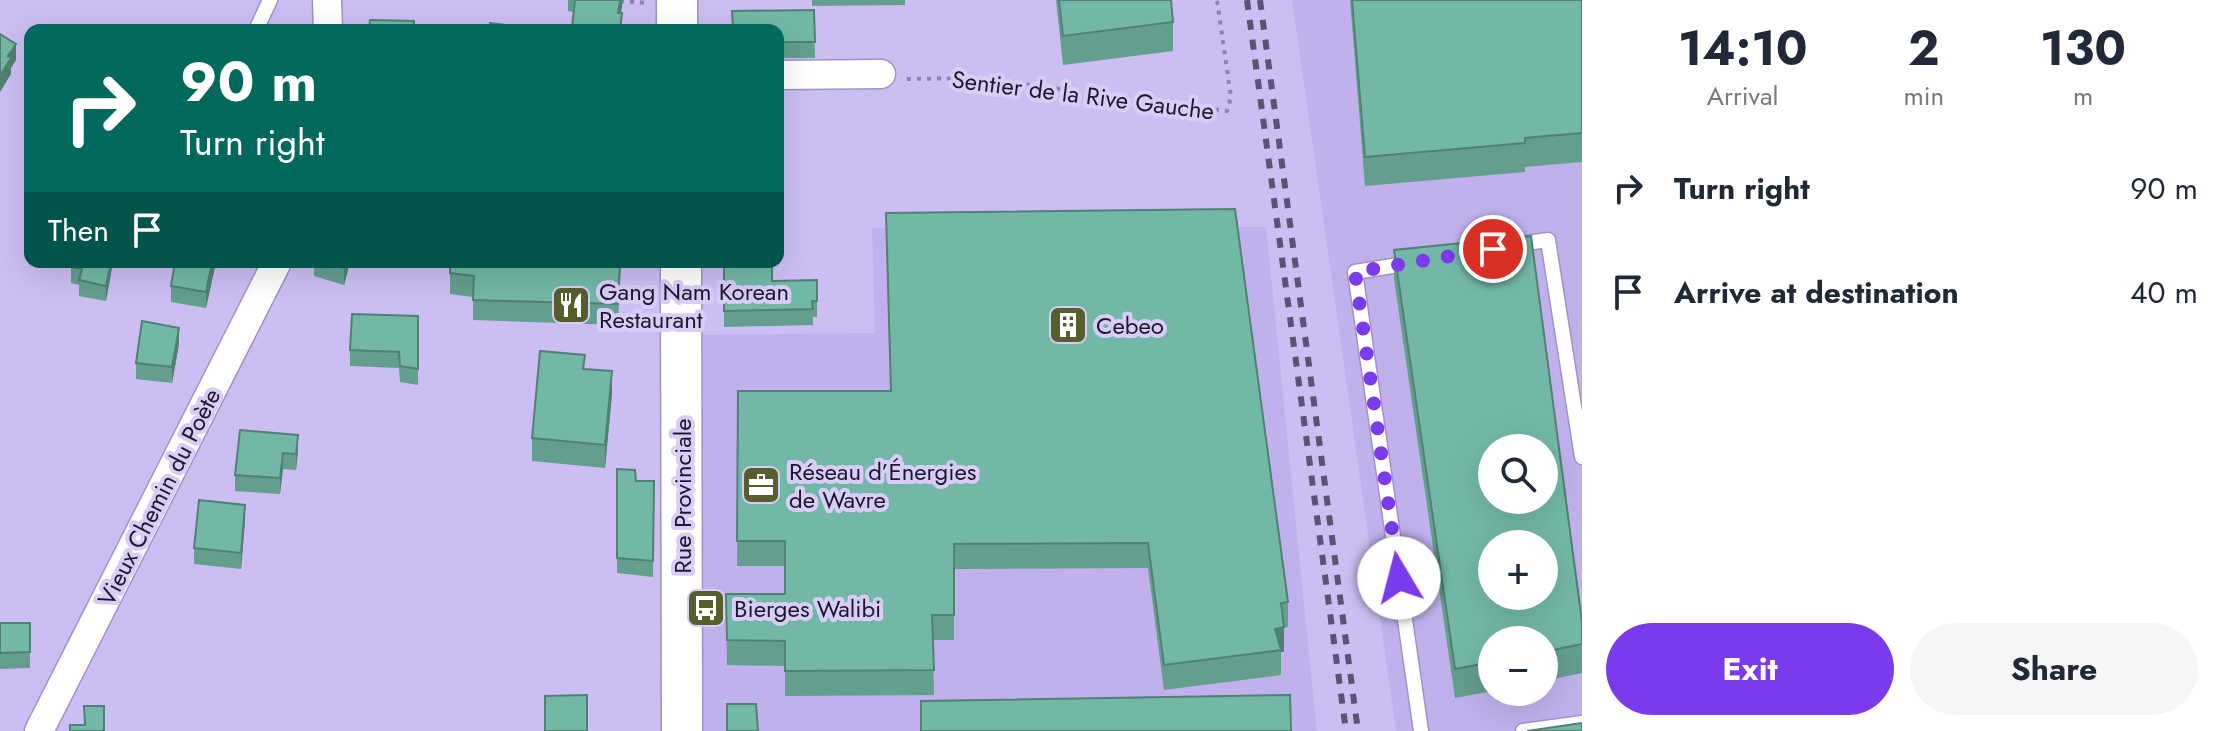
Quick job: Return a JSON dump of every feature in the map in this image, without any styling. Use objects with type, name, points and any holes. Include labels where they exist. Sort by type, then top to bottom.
[{"type":"main road","name":"Rue Provinciale","points":[[681,268],[682,731]]},
{"type":"street","points":[[327,0],[328,24]]},
{"type":"street","points":[[784,75],[881,74]]},
{"type":"street","name":"Vieux Chemin du Poète","points":[[39,731],[274,268]]},
{"type":"lane","points":[[259,24],[270,0]]},
{"type":"lane","points":[[1504,247],[1548,240],[1582,457]]},
{"type":"lane","points":[[1421,731],[1355,272],[1430,259]]},
{"type":"lane","points":[[1523,731],[1582,723]]},
{"type":"path","name":"Sentier de la Rive Gauche","points":[[881,74],[897,79],[978,78],[1227,111],[1231,97],[1217,0]]},
{"type":"path","points":[[616,1],[677,12]]},
{"type":"shaded area","points":[[1292,0],[1582,0],[1582,731],[1396,731]]},
{"type":"shaded area","points":[[1266,227],[1317,731],[702,731],[698,335],[875,333],[872,228]]},
{"type":"building","points":[[575,0],[620,0],[621,24],[572,24]]},
{"type":"building","points":[[1059,0],[1171,0],[1173,22],[1063,36]]},
{"type":"building","points":[[1352,0],[1582,0],[1582,133],[1525,138],[1525,143],[1365,157]]},
{"type":"building","points":[[814,10],[815,42],[784,42],[784,24],[733,24],[732,11]]},
{"type":"building","points":[[370,20],[414,21],[414,24],[370,24]]},
{"type":"building","points":[[0,34],[16,44],[0,76]]},
{"type":"building","points":[[1235,209],[1288,602],[1281,603],[1284,627],[1275,629],[1281,650],[1164,665],[1148,543],[954,544],[954,615],[932,615],[934,670],[785,671],[785,641],[727,640],[726,594],[785,594],[785,541],[737,541],[738,391],[891,391],[886,213]]},
{"type":"building","points":[[1531,236],[1557,434],[1478,434],[1478,514],[1558,514],[1558,440],[1582,622],[1582,644],[1558,649],[1558,626],[1478,626],[1478,665],[1455,669],[1394,250]]},
{"type":"building","points":[[76,268],[110,268],[106,286],[79,280],[82,269]]},
{"type":"building","points":[[174,268],[211,268],[206,292],[171,286]]},
{"type":"building","points":[[450,268],[620,268],[618,304],[473,300],[474,276],[450,273]]},
{"type":"building","points":[[724,268],[772,268],[772,281],[817,280],[817,301],[812,301],[813,309],[724,311]]},
{"type":"building","points":[[352,314],[418,316],[418,369],[400,366],[399,352],[350,350]]},
{"type":"building","points":[[142,321],[179,328],[172,367],[136,363]]},
{"type":"building","points":[[540,351],[585,355],[583,369],[612,371],[605,445],[532,438]]},
{"type":"building","points":[[240,430],[298,435],[296,454],[283,453],[280,478],[235,475]]},
{"type":"building","points":[[617,469],[635,470],[636,481],[654,481],[653,561],[617,558]]},
{"type":"building","points":[[199,500],[245,505],[241,553],[194,548]]},
{"type":"building","points":[[0,623],[30,623],[30,652],[0,653]]},
{"type":"building","points":[[587,695],[587,731],[545,731],[545,696]]},
{"type":"building","points":[[1290,695],[1291,731],[921,731],[921,701]]},
{"type":"building","points":[[727,704],[756,704],[758,731],[727,731]]},
{"type":"building","points":[[84,706],[104,706],[104,731],[70,731],[70,725],[85,725]]},
{"type":"building","points":[[1582,723],[1582,731],[1527,731]]},
{"type":"railway","points":[[1247,0],[1346,731]]},
{"type":"railway","points":[[1260,0],[1358,731]]},
{"type":"place","name":"Gang Nam Korean Restaurant","points":[[571,305]]},
{"type":"place","name":"Cebeo","points":[[1068,325]]},
{"type":"place","name":"Réseau d’Énergies de Wavre","points":[[761,485]]},
{"type":"place","name":"Bierges Walibi","points":[[706,608]]},
{"type":"route","points":[[1399,578],[1355,272],[1493,249]]}]
